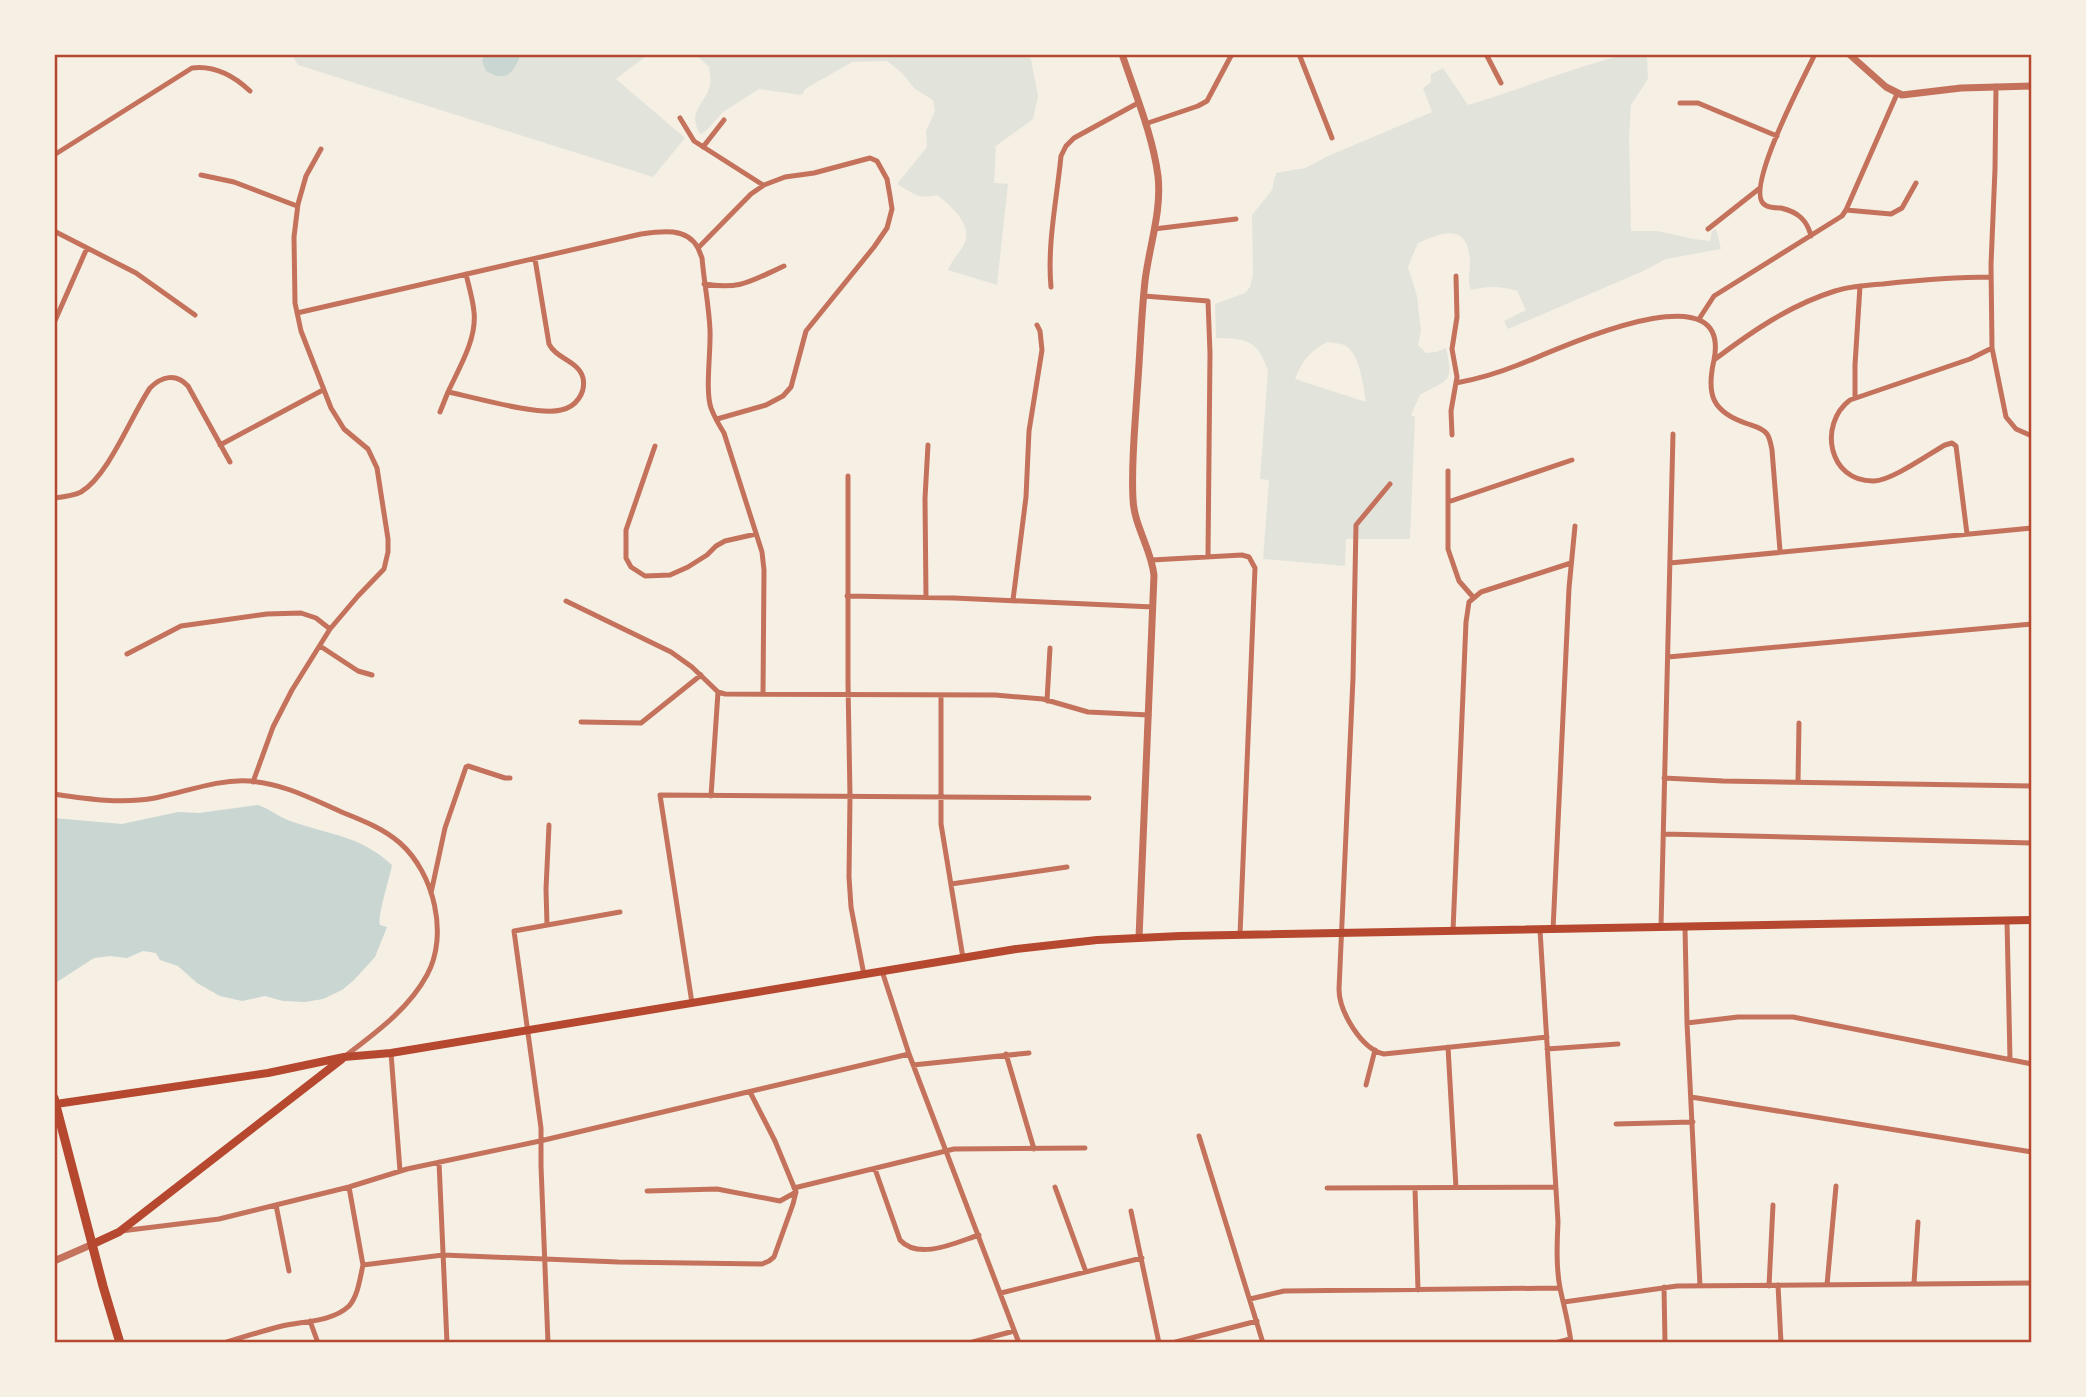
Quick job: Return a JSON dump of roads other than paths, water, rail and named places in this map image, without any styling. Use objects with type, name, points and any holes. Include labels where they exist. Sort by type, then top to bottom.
[{"type":"main road","points":[[120,1343],[58,1131],[55,1101],[268,1073],[344,1057],[391,1053],[1057,944],[1240,935],[2032,920]]},
{"type":"main road","points":[[93,1244],[119,1232],[344,1057]]},
{"type":"street","points":[[1122,54],[1158,174],[1157,207],[1144,296],[1133,463],[1136,519],[1152,561],[1154,575],[1139,938]]},
{"type":"street","points":[[1145,124],[1207,101],[1232,54]]},
{"type":"street","points":[[1299,54],[1332,138]]},
{"type":"street","points":[[1486,54],[1501,83]]},
{"type":"street","points":[[1811,236],[1809,226],[1799,215],[1766,206],[1762,202],[1760,188],[1768,154],[1815,54]]},
{"type":"street","points":[[1849,54],[1876,79],[1902,95],[1996,86],[2032,86]]},
{"type":"street","points":[[54,155],[191,68],[206,68],[226,73],[250,91]]},
{"type":"street","points":[[1996,86],[1992,348],[2006,417],[2016,429],[2032,436]]},
{"type":"street","points":[[1699,319],[1714,296],[1837,220],[1846,210],[1897,94]]},
{"type":"street","points":[[1051,287],[1052,245],[1061,156],[1074,138],[1138,103]]},
{"type":"street","points":[[1680,103],[1698,103],[1777,136]]},
{"type":"street","points":[[680,118],[694,141],[763,186]]},
{"type":"street","points":[[703,147],[724,120]]},
{"type":"street","points":[[253,782],[285,702],[330,629],[384,569],[387,561],[388,539],[377,468],[368,449],[337,420],[303,338],[297,313],[294,263],[297,206],[306,176],[321,149]]},
{"type":"street","points":[[698,248],[763,186],[785,177],[814,173],[870,158],[877,160],[887,179],[892,209],[887,228],[806,331],[794,380],[788,392],[766,405],[716,419]]},
{"type":"street","points":[[201,175],[234,182],[297,206]]},
{"type":"street","points":[[1846,210],[1891,214],[1898,212],[1916,183]]},
{"type":"street","points":[[1707,229],[1760,188]]},
{"type":"street","points":[[1154,229],[1236,219]]},
{"type":"street","points":[[54,231],[146,279],[195,315]]},
{"type":"street","points":[[297,313],[630,236],[663,231],[689,237],[702,258],[711,349],[709,400],[724,433],[762,552],[763,694]]},
{"type":"street","points":[[54,323],[87,248]]},
{"type":"street","points":[[448,392],[539,410],[563,410],[572,406],[582,392],[583,377],[577,368],[557,355],[549,344],[535,259]]},
{"type":"street","points":[[704,284],[729,288],[741,286],[783,266]]},
{"type":"street","points":[[440,412],[468,346],[474,324],[466,274]]},
{"type":"street","points":[[1452,435],[1451,411],[1457,383],[1452,349],[1457,317],[1456,276]]},
{"type":"street","points":[[1714,360],[1742,339],[1797,306],[1839,290],[1941,277],[1991,277]]},
{"type":"street","points":[[1855,398],[1860,286]]},
{"type":"street","points":[[1144,296],[1208,301],[1208,556]]},
{"type":"street","points":[[1457,383],[1501,372],[1620,326],[1677,317],[1705,322],[1716,346],[1709,385],[1717,405],[1727,416],[1760,428],[1769,436],[1780,551]]},
{"type":"street","points":[[1013,600],[1026,497],[1029,431],[1042,350],[1037,325]]},
{"type":"street","points":[[1967,534],[1956,446],[1952,443],[1945,444],[1892,476],[1880,480],[1865,480],[1842,470],[1833,456],[1834,420],[1841,408],[1855,398],[1970,359],[1992,348]]},
{"type":"street","points":[[54,498],[76,494],[92,482],[108,461],[150,388],[166,378],[174,377],[188,386],[230,462]]},
{"type":"street","points":[[220,444],[323,390]]},
{"type":"street","points":[[1661,927],[1673,434]]},
{"type":"street","points":[[926,597],[925,498],[928,445]]},
{"type":"street","points":[[655,446],[626,530],[625,558],[631,567],[645,576],[670,575],[707,555],[716,545],[756,534]]},
{"type":"street","points":[[1448,502],[1572,460]]},
{"type":"street","points":[[1448,471],[1448,549],[1460,581],[1473,597]]},
{"type":"street","points":[[848,476],[850,897],[864,975]]},
{"type":"street","points":[[1390,484],[1356,525],[1353,678],[1339,999],[1342,1010],[1355,1030],[1375,1050],[1384,1054],[1547,1037]]},
{"type":"street","points":[[1553,930],[1575,526]]},
{"type":"street","points":[[1670,563],[2032,528]]},
{"type":"street","points":[[1152,561],[1242,555],[1249,557],[1255,568],[1240,935]]},
{"type":"street","points":[[1453,931],[1469,602],[1483,591],[1572,564]]},
{"type":"street","points":[[847,596],[1153,607]]},
{"type":"street","points":[[566,601],[671,652],[718,692],[725,694],[995,695],[1047,701],[1088,712],[1149,715]]},
{"type":"street","points":[[127,654],[181,626],[267,614],[301,614],[316,618],[330,629]]},
{"type":"street","points":[[1668,657],[2032,624]]},
{"type":"street","points":[[320,646],[358,671],[372,675]]},
{"type":"street","points":[[1047,701],[1051,648]]},
{"type":"street","points":[[581,722],[641,723],[701,675]]},
{"type":"street","points":[[711,796],[718,692]]},
{"type":"street","points":[[941,695],[940,796],[944,848],[963,958]]},
{"type":"street","points":[[1798,782],[1799,723]]},
{"type":"street","points":[[431,893],[445,828],[466,767],[510,778]]},
{"type":"street","points":[[1664,778],[2032,786]]},
{"type":"street","points":[[54,794],[127,801],[215,784],[253,782],[302,794],[384,832],[400,843],[422,870],[431,893],[437,927],[433,961],[415,994],[399,1013],[344,1057]]},
{"type":"street","points":[[692,1003],[660,795],[1089,798]]},
{"type":"street","points":[[547,925],[549,825]]},
{"type":"street","points":[[1664,834],[2032,843]]},
{"type":"street","points":[[951,884],[1067,867]]},
{"type":"street","points":[[548,1343],[541,1128],[514,932],[620,912]]},
{"type":"street","points":[[2007,920],[2010,1059]]},
{"type":"street","points":[[1685,927],[1700,1286]]},
{"type":"street","points":[[1540,930],[1560,1288],[1570,1341],[1555,1343]]},
{"type":"street","points":[[883,971],[913,1065],[1019,1343]]},
{"type":"street","points":[[1687,1023],[1738,1017],[1793,1017],[2032,1064]]},
{"type":"street","points":[[1548,1049],[1618,1044]]},
{"type":"street","points":[[1448,1047],[1456,1188]]},
{"type":"street","points":[[1366,1085],[1375,1050]]},
{"type":"street","points":[[913,1065],[1029,1052]]},
{"type":"street","points":[[391,1053],[400,1171]]},
{"type":"street","points":[[119,1232],[219,1219],[349,1187],[400,1171],[540,1142],[909,1054]]},
{"type":"street","points":[[1006,1054],[1034,1149]]},
{"type":"street","points":[[363,1265],[443,1255],[762,1264],[771,1259],[778,1248],[795,1190],[775,1141],[750,1092]]},
{"type":"street","points":[[1691,1097],[2032,1152]]},
{"type":"street","points":[[1616,1124],[1693,1122]]},
{"type":"street","points":[[1199,1136],[1264,1343]]},
{"type":"street","points":[[647,1191],[717,1189],[780,1200],[795,1190],[954,1149],[1085,1148]]},
{"type":"street","points":[[439,1162],[447,1343]]},
{"type":"street","points":[[875,1169],[905,1245],[915,1249],[942,1247],[979,1235]]},
{"type":"street","points":[[1826,1285],[1836,1185]]},
{"type":"street","points":[[224,1343],[281,1326],[331,1316],[347,1307],[357,1290],[363,1265],[349,1187]]},
{"type":"street","points":[[1055,1187],[1086,1272]]},
{"type":"street","points":[[1327,1188],[1556,1187]]},
{"type":"street","points":[[1415,1188],[1418,1290]]},
{"type":"street","points":[[276,1205],[289,1271]]},
{"type":"street","points":[[1769,1286],[1773,1205]]},
{"type":"street","points":[[1131,1211],[1159,1343]]},
{"type":"street","points":[[1914,1283],[1918,1222]]},
{"type":"street","points":[[54,1261],[93,1244]]},
{"type":"street","points":[[1001,1293],[1142,1258]]},
{"type":"street","points":[[1564,1302],[1664,1287],[2032,1283]]},
{"type":"street","points":[[1779,1285],[1780,1343]]},
{"type":"street","points":[[1664,1287],[1665,1343]]},
{"type":"street","points":[[1250,1299],[1284,1291],[1560,1288]]},
{"type":"street","points":[[310,1321],[318,1343]]},
{"type":"street","points":[[1172,1343],[1257,1321]]},
{"type":"street","points":[[969,1343],[1014,1331]]}]
